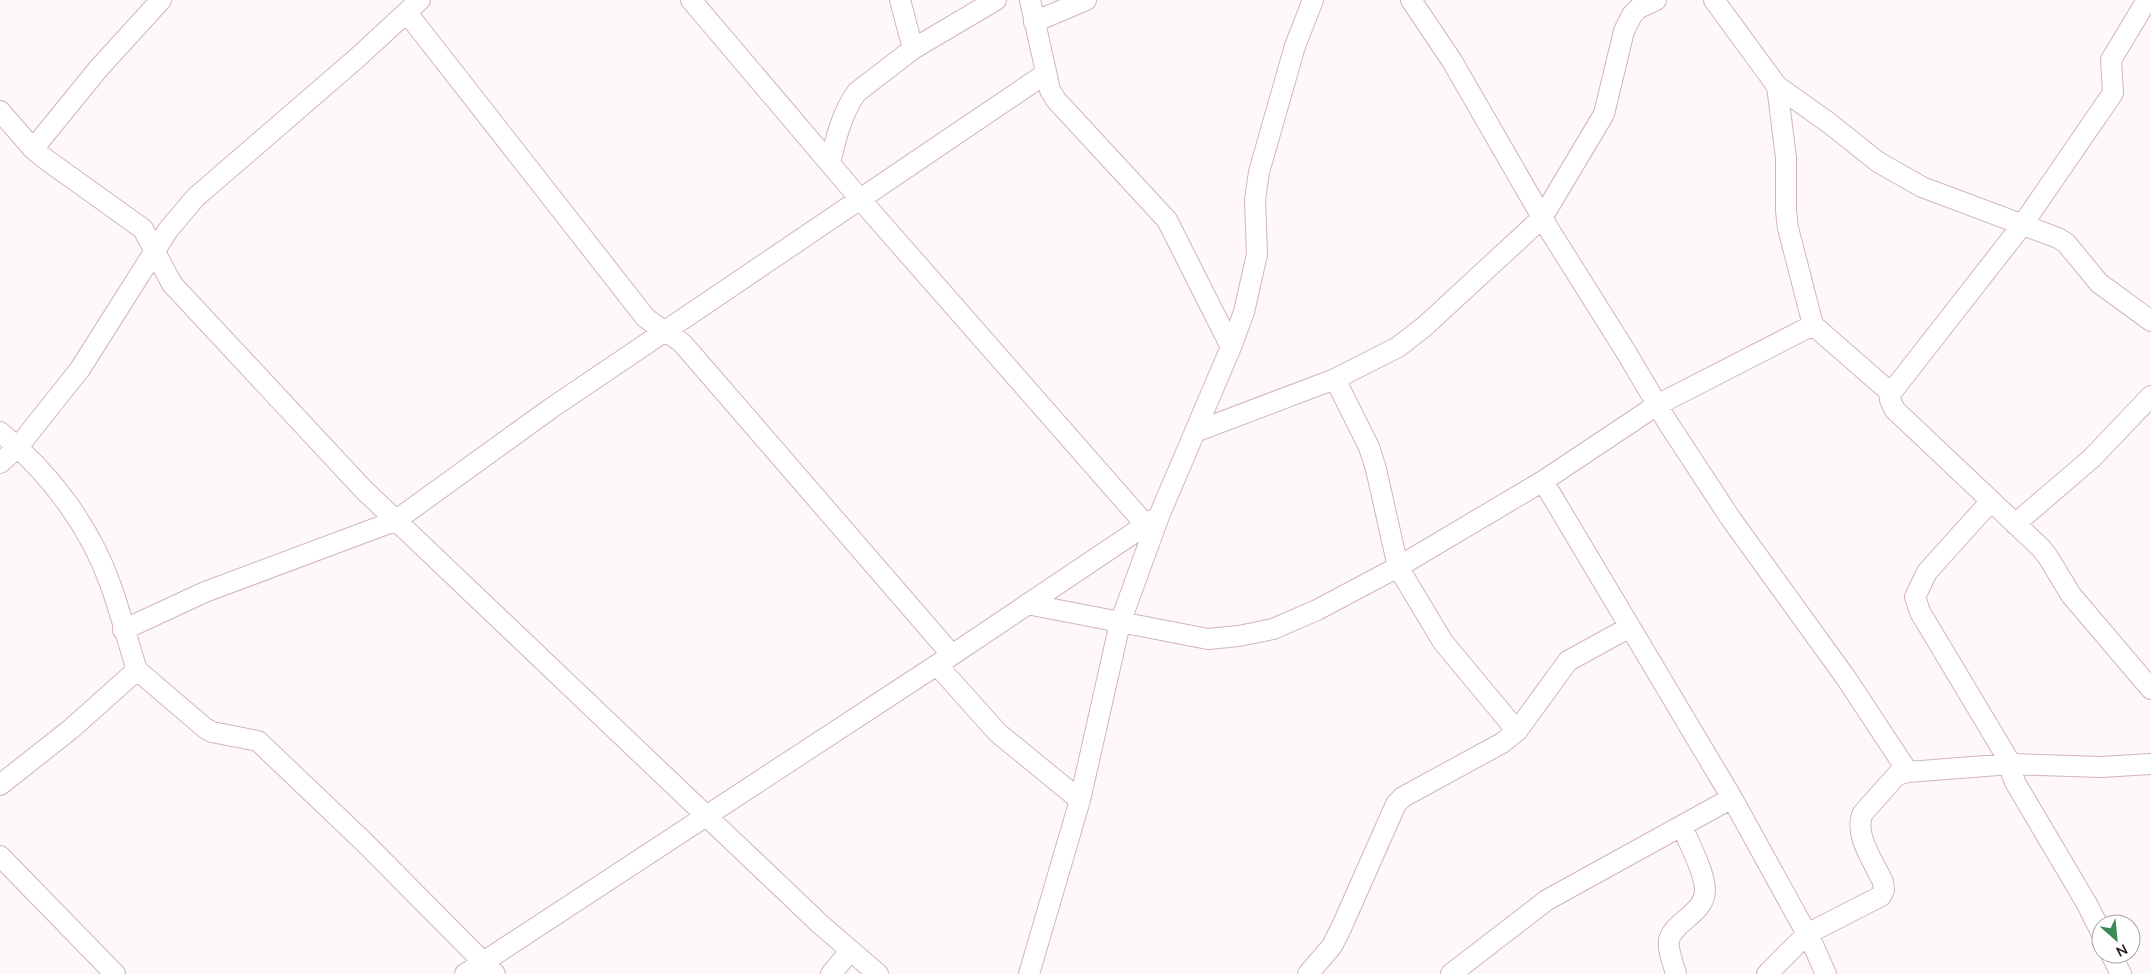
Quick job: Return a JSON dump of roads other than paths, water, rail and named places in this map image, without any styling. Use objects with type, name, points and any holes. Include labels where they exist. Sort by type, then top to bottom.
[{"type":"street","points":[[33,149],[99,68],[161,0]]},
{"type":"street","points":[[691,0],[860,198],[1152,520]]},
{"type":"street","points":[[900,0],[913,49]]},
{"type":"street","points":[[830,163],[837,132],[854,96],[913,49],[996,0]]},
{"type":"street","points":[[1030,0],[1050,90],[1056,100],[1167,220],[1231,348]]},
{"type":"street","points":[[1034,22],[1086,0]]},
{"type":"street","points":[[1029,974],[1080,800],[1120,622],[1152,520],[1195,432],[1231,348],[1244,312],[1258,254],[1255,200],[1259,172],[1295,46],[1313,0]]},
{"type":"street","points":[[1411,0],[1452,61],[1542,218],[1657,405],[1731,519],[1846,678],[1908,772]]},
{"type":"street","points":[[1195,432],[1335,379],[1398,347],[1425,326],[1542,218],[1604,114],[1624,32],[1632,15],[1639,8],[1656,0]]},
{"type":"street","points":[[1714,0],[1777,86],[1829,123],[1878,162],[1922,187],[2058,238],[2066,243],[2099,283],[2151,321]]},
{"type":"street","points":[[2148,0],[2111,60],[2113,93],[2023,224],[1891,393],[1890,400],[1895,410],[2048,557],[2070,595],[2151,689]]},
{"type":"street","points":[[0,463],[18,447],[80,370],[168,230],[196,197],[414,6],[645,317],[664,332],[675,336],[683,344],[944,660],[998,733],[1080,800]]},
{"type":"street","points":[[123,630],[205,592],[395,521],[550,409],[1045,74]]},
{"type":"street","points":[[1777,86],[1786,158],[1786,211],[1788,228],[1813,325],[1891,393]]},
{"type":"street","points":[[0,111],[33,149],[143,228],[172,284],[364,490],[850,951],[878,974]]},
{"type":"street","points":[[1027,604],[1208,639],[1239,636],[1273,629],[1317,610],[1398,567],[1543,481],[1657,405],[1813,325]]},
{"type":"street","points":[[1335,379],[1370,447],[1398,567],[1442,642],[1517,731]]},
{"type":"street","points":[[2015,524],[2092,458],[2151,396]]},
{"type":"street","points":[[0,432],[18,447],[50,481],[80,522],[98,554],[108,579],[137,670],[205,728],[212,732],[258,741],[364,842],[489,968]]},
{"type":"street","points":[[1543,481],[1732,798],[1807,934],[1826,974]]},
{"type":"street","points":[[1991,501],[1927,572],[1916,597],[1920,612],[2011,764],[2016,784],[2092,914]]},
{"type":"street","points":[[465,974],[489,968],[707,815],[944,660],[1152,520]]},
{"type":"street","points":[[1308,974],[1332,946],[1396,804],[1403,797],[1502,743],[1517,731],[1568,661],[1630,627]]},
{"type":"street","points":[[0,785],[72,729],[137,670]]},
{"type":"street","points":[[1767,974],[1807,934],[1881,896],[1884,890],[1883,882],[1860,833],[1860,820],[1863,812],[1897,775],[1908,772],[2011,764],[2091,766],[2151,764]]},
{"type":"street","points":[[1451,974],[1547,900],[1732,798]]},
{"type":"street","points":[[1676,974],[1669,942],[1672,934],[1700,906],[1705,893],[1704,880],[1682,826]]},
{"type":"street","points":[[0,856],[115,974]]},
{"type":"street","points":[[831,974],[850,951]]}]
